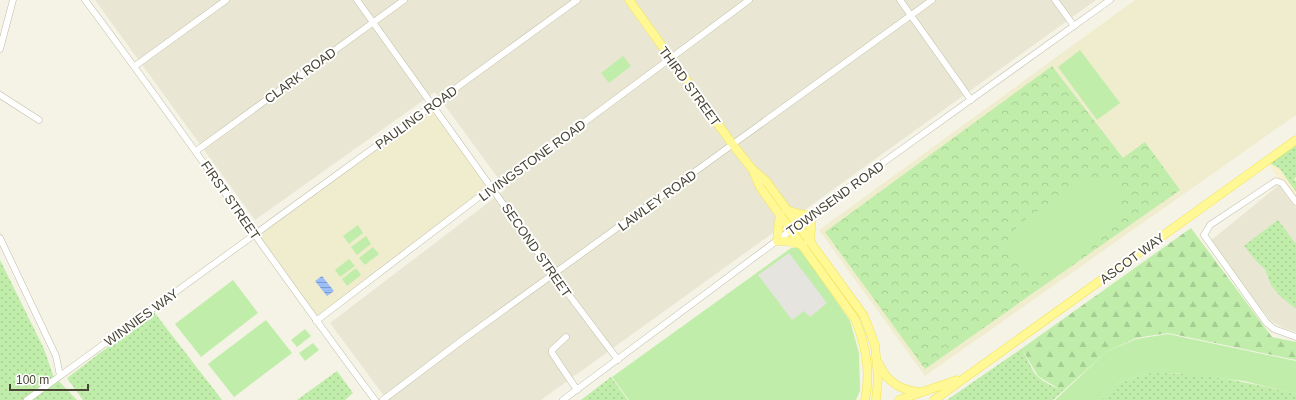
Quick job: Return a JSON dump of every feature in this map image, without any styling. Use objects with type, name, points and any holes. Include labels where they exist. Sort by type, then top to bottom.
[{"type":"main road","name":"THIRD STREET","points":[[629,0],[733,145],[753,170],[766,181],[795,228]]},
{"type":"main road","name":"ASCOT WAY","points":[[934,400],[1296,140]]},
{"type":"main road","points":[[802,245],[787,241],[777,241],[784,212],[812,215],[810,241]]},
{"type":"main road","points":[[795,228],[810,241],[864,316],[874,345],[877,360],[878,378],[875,400]]},
{"type":"main road","points":[[795,228],[802,245],[855,319],[862,336],[867,358],[868,379],[865,400]]},
{"type":"main road","points":[[867,358],[872,368],[875,400]]},
{"type":"main road","points":[[877,360],[883,374],[891,382],[910,391],[922,392]]},
{"type":"main road","points":[[899,400],[967,376]]},
{"type":"street","points":[[0,49],[13,0]]},
{"type":"street","name":"FIRST STREET","points":[[85,0],[135,66],[316,321],[375,400]]},
{"type":"street","points":[[135,66],[226,0]]},
{"type":"street","name":"SECOND STREET","points":[[357,0],[554,275],[618,360]]},
{"type":"street","name":"CLARK ROAD","points":[[196,151],[404,0]]},
{"type":"street","name":"PAULING ROAD","points":[[254,234],[577,0]]},
{"type":"street","name":"LIVINGSTONE ROAD","points":[[316,321],[492,187],[570,133],[749,0]]},
{"type":"street","points":[[900,0],[971,100]]},
{"type":"street","name":"LAWLEY ROAD","points":[[383,400],[465,338],[932,0]]},
{"type":"street","points":[[1055,0],[1074,26]]},
{"type":"street","name":"TOWNSEND ROAD","points":[[563,400],[812,215],[1110,0]]},
{"type":"street","points":[[0,95],[39,120]]},
{"type":"street","points":[[1296,202],[1282,183],[1276,181],[1210,225],[1204,235],[1207,242],[1266,322],[1274,329],[1296,337]]},
{"type":"street","name":"WINNIES WAY","points":[[28,400],[254,234]]},
{"type":"street","points":[[0,238],[56,356],[60,376]]},
{"type":"street","points":[[566,337],[552,350],[552,353],[577,390]]},
{"type":"shaded area","points":[[95,0],[1096,0],[541,400],[387,400],[330,323],[506,189],[435,92],[255,220]]},
{"type":"shaded area","points":[[1135,0],[1296,0],[1296,115],[925,376],[819,230]]},
{"type":"shaded area","points":[[432,109],[489,187],[317,318],[258,235]]},
{"type":"shaded area","points":[[1296,143],[1296,201],[1267,163]]},
{"type":"shaded area","points":[[1279,185],[1296,208],[1296,332],[1283,328],[1269,319],[1209,242]]},
{"type":"shaded area","points":[[789,253],[827,303],[810,317],[804,311],[792,320],[758,275]]},
{"type":"green space","points":[[1080,50],[1120,103],[1097,120],[1058,67]]},
{"type":"green space","points":[[623,56],[631,66],[609,83],[601,73]]},
{"type":"green space","points":[[1052,66],[1123,158],[1145,142],[1180,190],[925,369],[825,232]]},
{"type":"green space","points":[[1296,144],[1296,177],[1294,179],[1296,182],[1296,192],[1280,169],[1270,163]]},
{"type":"green space","points":[[1096,177],[1110,183],[1116,188],[1120,195],[1122,205],[1120,214],[1110,229],[1053,270],[1044,272],[1033,271],[1019,263],[1011,249],[1011,241],[1012,236],[1019,225],[1085,178]]},
{"type":"green space","points":[[1278,220],[1296,244],[1296,309],[1280,296],[1271,285],[1265,269],[1244,246]]},
{"type":"green space","points":[[358,225],[363,233],[349,244],[343,236]]},
{"type":"green space","points":[[1191,228],[1272,337],[1296,342],[1296,360],[1168,333],[1136,338],[1106,352],[1064,390],[1059,389],[1038,376],[1021,349]]},
{"type":"green space","points":[[366,236],[371,244],[357,255],[351,247]]},
{"type":"green space","points":[[373,247],[379,254],[365,265],[359,258]]},
{"type":"green space","points":[[799,247],[850,321],[859,353],[860,391],[856,400],[629,400],[612,377],[791,248]]},
{"type":"green space","points":[[349,259],[355,266],[340,277],[335,270]]},
{"type":"green space","points":[[0,260],[44,349],[53,375],[77,400],[0,400]]},
{"type":"green space","points":[[356,268],[361,275],[347,286],[342,279]]},
{"type":"green space","points":[[233,280],[258,313],[201,357],[175,324]]},
{"type":"green space","points":[[154,312],[222,400],[83,400],[67,378]]},
{"type":"green space","points":[[266,320],[292,353],[234,397],[208,364]]},
{"type":"green space","points":[[305,329],[311,336],[297,347],[291,340]]},
{"type":"green space","points":[[1168,334],[1296,361],[1296,394],[1244,381],[1173,373],[1150,373],[1118,383],[1100,400],[1055,400],[1106,352],[1136,339]]},
{"type":"green space","points":[[313,343],[319,350],[305,361],[299,353]]},
{"type":"green space","points":[[1021,349],[1038,377],[1050,385],[1064,390],[1053,400],[947,400]]},
{"type":"green space","points":[[337,371],[353,393],[345,400],[297,400]]},
{"type":"green space","points":[[1150,373],[1187,374],[1242,382],[1296,394],[1296,400],[1100,400],[1118,383]]},
{"type":"green space","points":[[611,377],[628,400],[581,400]]},
{"type":"water","points":[[322,276],[334,291],[327,296],[315,281]]}]
